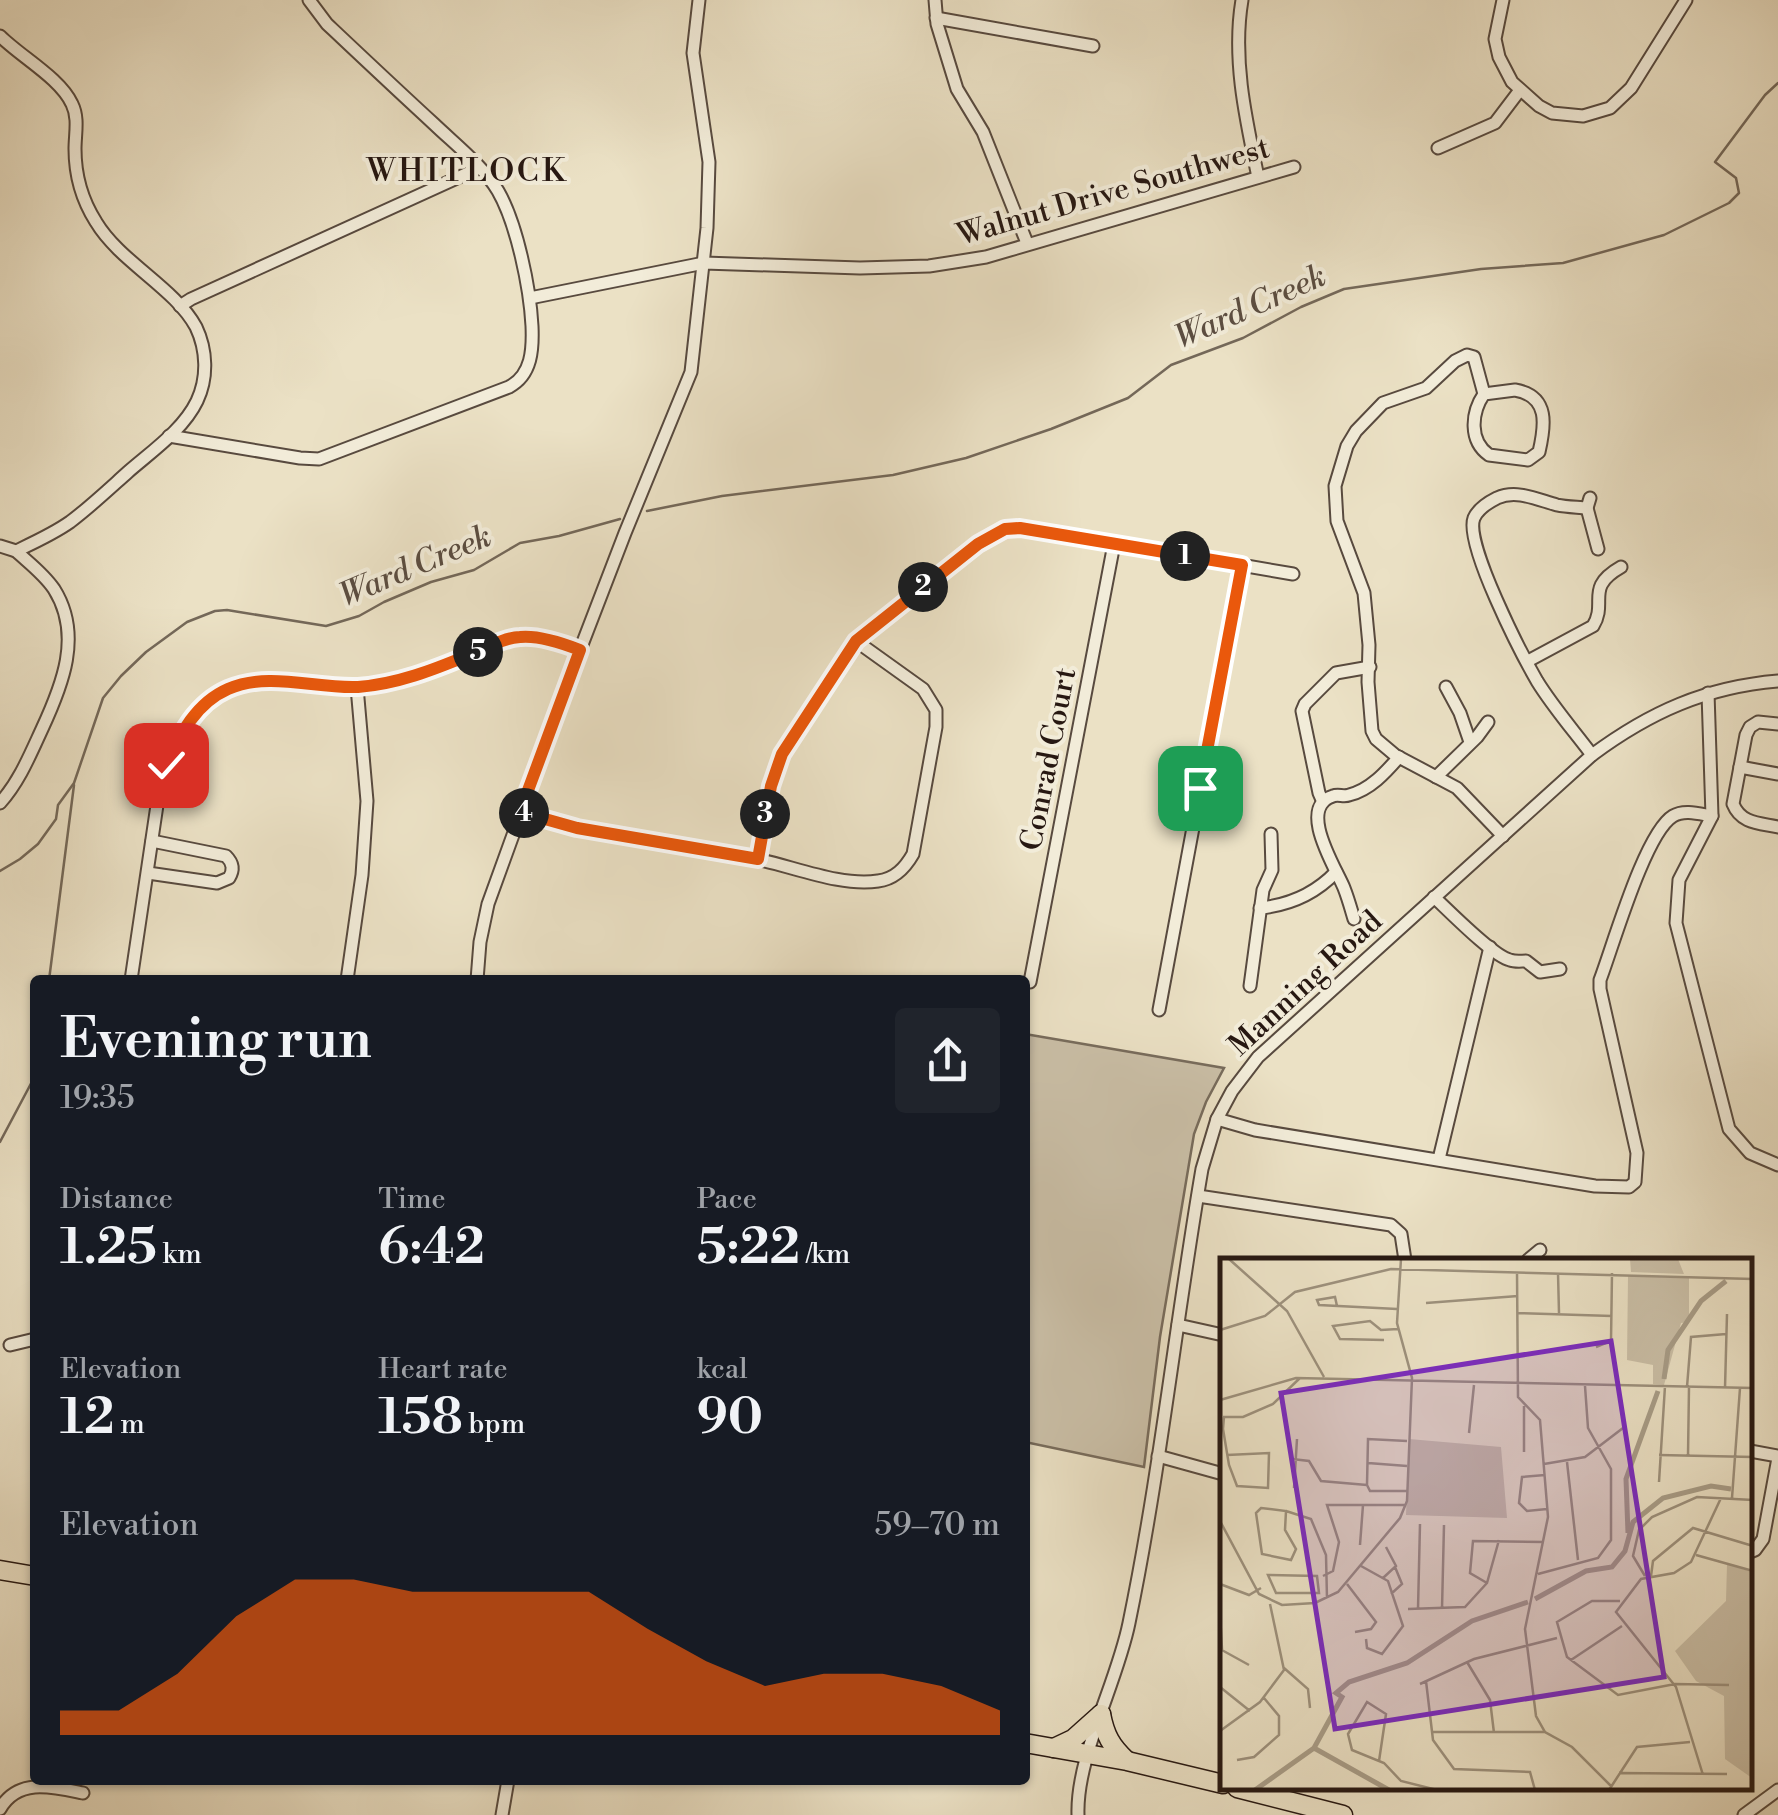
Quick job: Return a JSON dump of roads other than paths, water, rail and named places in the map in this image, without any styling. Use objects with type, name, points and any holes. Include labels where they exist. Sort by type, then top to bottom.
[{"type":"highway","points":[[0,1570],[30,1575]]},
{"type":"highway","points":[[1054,1748],[1073,1740],[1101,1714],[1107,1738],[1127,1761]]},
{"type":"highway","points":[[1030,1744],[1220,1783]]},
{"type":"highway","points":[[1245,1790],[1343,1815]]},
{"type":"street","points":[[168,436],[310,460],[328,457],[520,380],[528,368],[530,298],[517,242],[496,188],[327,24],[309,0]]},
{"type":"street","points":[[477,975],[488,904],[520,812],[625,533],[691,372],[704,263],[709,162],[694,52],[699,0]]},
{"type":"street","points":[[935,0],[936,18],[957,89],[983,132],[1026,244]]},
{"type":"street","points":[[1242,0],[1238,50],[1246,124],[1258,177]]},
{"type":"street","points":[[1503,0],[1495,39],[1498,57],[1520,90],[1552,113],[1583,116],[1610,108],[1631,88],[1686,0]]},
{"type":"street","points":[[936,18],[1093,46]]},
{"type":"street","points":[[0,36],[72,102],[76,115],[75,161],[86,206],[114,245],[189,316],[204,354],[201,391],[192,410],[168,436],[70,522],[16,551]]},
{"type":"street","points":[[1438,148],[1495,123],[1520,90]]},
{"type":"street","name":"Walnut Drive Southwest","points":[[530,298],[704,263],[860,268],[930,266],[986,257],[1294,167]]},
{"type":"street","points":[[180,306],[479,168]]},
{"type":"street","points":[[1484,394],[1516,390],[1535,398],[1544,428],[1539,452],[1528,460],[1483,452],[1474,431],[1476,409],[1484,394],[1474,358],[1468,355],[1426,388],[1382,403],[1347,446],[1335,486],[1338,522],[1364,593],[1368,682],[1376,739],[1465,795],[1503,836]]},
{"type":"street","points":[[1592,755],[1538,682],[1475,548],[1474,519],[1481,508],[1502,496],[1532,496],[1559,506],[1589,503],[1598,548]]},
{"type":"street","points":[[758,859],[771,786],[782,754],[856,641],[978,544],[1005,529],[1037,530],[1293,574]]},
{"type":"street","name":"Conrad Court","points":[[1030,982],[1114,544]]},
{"type":"street","points":[[0,546],[16,551],[54,589],[66,618],[69,639],[67,664],[56,700],[22,773],[0,804]]},
{"type":"street","points":[[1159,1010],[1242,565]]},
{"type":"street","points":[[1528,661],[1593,626],[1598,618],[1597,595],[1602,582],[1621,567]]},
{"type":"street","points":[[132,975],[160,785],[181,733],[215,696],[268,680],[357,687],[407,678],[520,636],[552,640],[580,650]]},
{"type":"street","points":[[520,812],[577,828],[758,859],[844,880],[874,882],[896,875],[913,854],[936,710],[923,689],[856,641]]},
{"type":"street","points":[[1354,919],[1318,830],[1323,802],[1302,711],[1336,673],[1370,666]]},
{"type":"street","name":"Manning Road","points":[[1078,1815],[1088,1754],[1130,1619],[1209,1140],[1232,1092],[1258,1057],[1592,755],[1645,720],[1708,694],[1778,681]]},
{"type":"street","points":[[348,975],[362,875],[367,800],[357,687]]},
{"type":"street","points":[[1446,687],[1470,742]]},
{"type":"street","points":[[1708,694],[1712,816],[1679,880],[1676,923],[1729,1130],[1750,1153],[1778,1165]]},
{"type":"street","points":[[1778,724],[1760,721],[1750,727],[1733,804],[1737,813],[1749,821],[1778,826]]},
{"type":"street","points":[[1436,777],[1488,722]]},
{"type":"street","points":[[1323,802],[1332,796],[1349,795],[1381,778],[1399,757]]},
{"type":"street","points":[[1740,767],[1778,774]]},
{"type":"street","points":[[1217,1119],[1254,1130],[1606,1187],[1629,1187],[1635,1182],[1638,1153],[1600,980],[1656,835],[1676,814],[1712,816]]},
{"type":"street","points":[[1250,986],[1263,890],[1272,870],[1271,834]]},
{"type":"street","points":[[148,873],[217,883],[229,878],[232,870],[226,856],[152,842]]},
{"type":"street","points":[[1260,908],[1292,902],[1320,887],[1336,872]]},
{"type":"street","points":[[1434,896],[1503,957],[1526,961],[1540,972],[1560,968]]},
{"type":"street","points":[[1439,1159],[1490,946]]},
{"type":"street","points":[[1198,1196],[1391,1226],[1401,1234],[1405,1258]]},
{"type":"street","points":[[1530,1258],[1540,1250]]},
{"type":"street","points":[[1178,1325],[1220,1334]]},
{"type":"street","points":[[10,1345],[30,1340]]},
{"type":"street","points":[[1753,1452],[1778,1457],[1763,1539],[1753,1551]]},
{"type":"street","points":[[1158,1456],[1220,1473]]},
{"type":"street","points":[[502,1815],[507,1785]]},
{"type":"street","points":[[0,1809],[12,1794],[30,1788],[49,1786],[83,1793]]},
{"type":"street","points":[[1744,1815],[1778,1790]]},
{"type":"waterway","name":"Ward Creek","points":[[647,511],[722,496],[893,475],[966,458],[1128,398],[1171,365],[1243,338],[1344,289],[1481,269],[1563,263],[1664,235],[1729,203],[1739,193],[1736,178],[1715,162],[1778,83]]},
{"type":"waterway","name":"Ward Creek","points":[[0,871],[38,844],[56,819],[58,805],[74,783],[103,698],[146,652],[187,622],[227,610],[326,626],[359,616],[431,582],[474,570],[520,543],[620,519]]},
{"type":"waterway","points":[[50,975],[74,785]]},
{"type":"waterway","points":[[0,1142],[30,1085]]},
{"type":"district","name":"WHITLOCK","points":[[467,170]]}]
